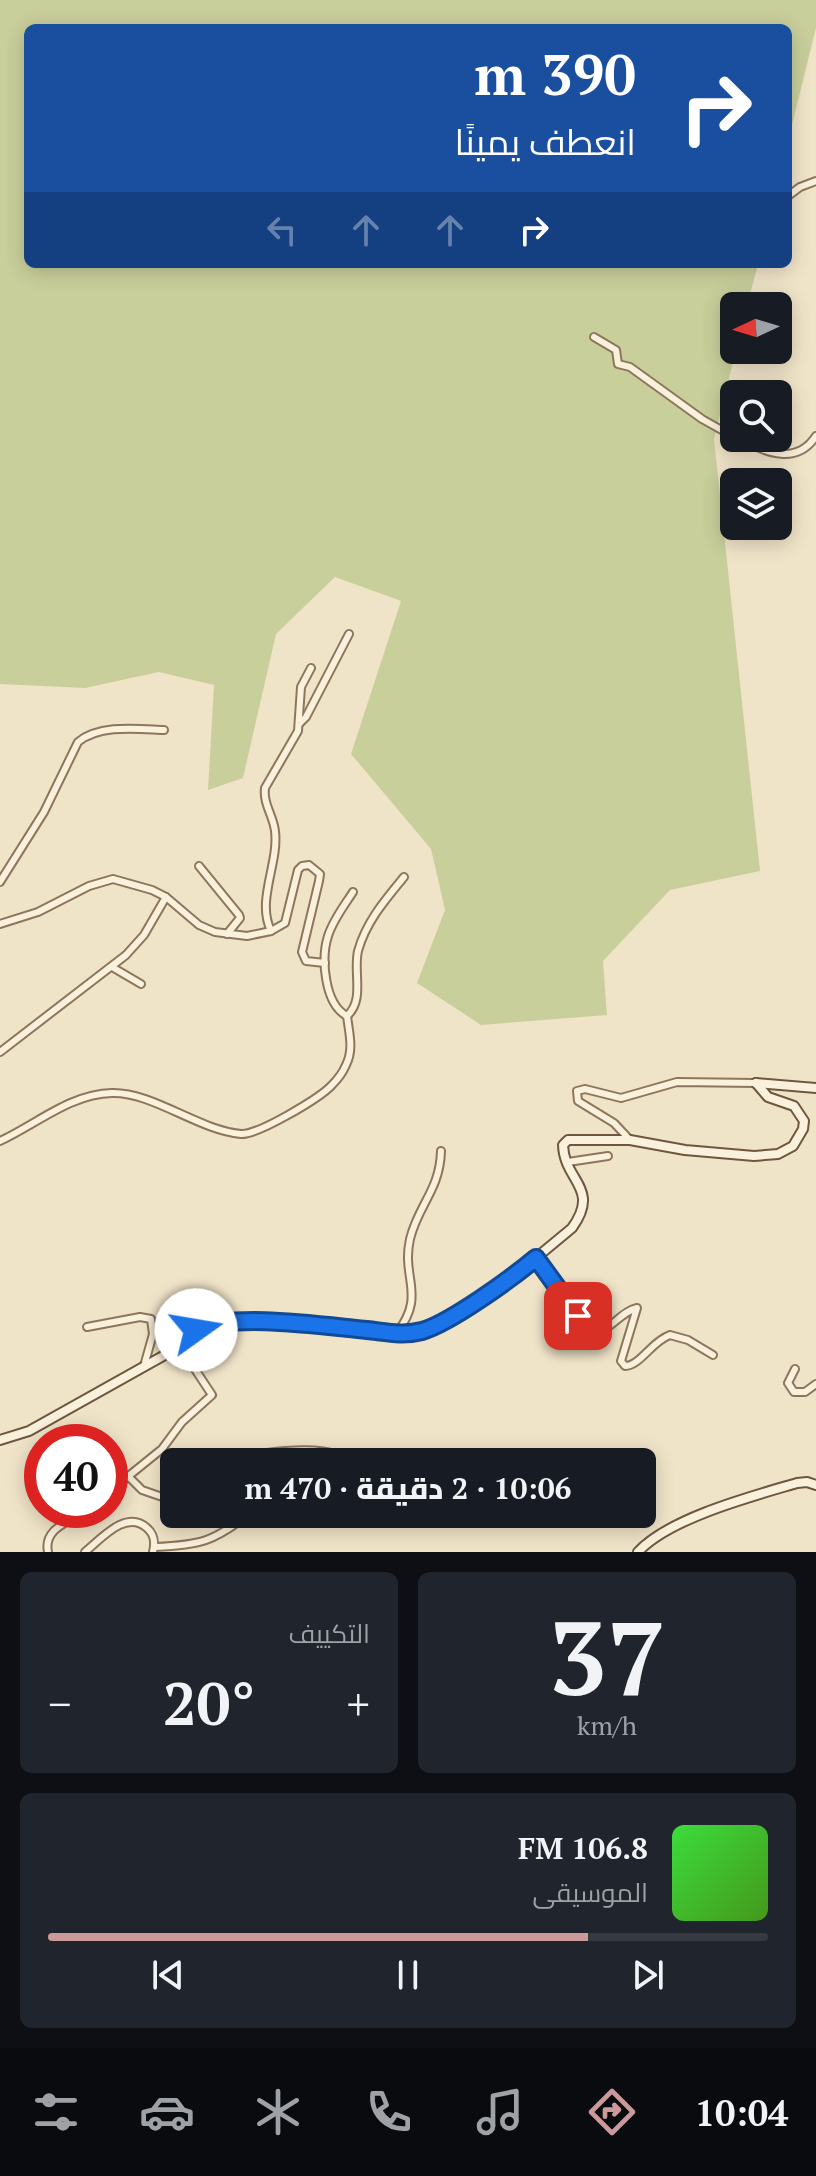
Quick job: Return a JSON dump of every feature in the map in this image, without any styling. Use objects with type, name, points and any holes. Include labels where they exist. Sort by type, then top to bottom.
[{"type":"street","points":[[792,191],[816,181]]},
{"type":"street","points":[[594,337],[616,350],[618,364],[630,367],[692,413],[720,428]]},
{"type":"street","points":[[792,450],[807,446],[816,436]]},
{"type":"street","points":[[299,724],[306,717],[349,634]]},
{"type":"street","points":[[271,931],[264,917],[275,830],[264,795],[265,788],[289,748],[299,724],[301,687],[311,668]]},
{"type":"street","points":[[0,882],[44,812],[78,742],[84,737],[107,731],[164,730]]},
{"type":"street","points":[[0,924],[38,912],[107,879],[125,881],[166,897],[199,925],[227,934],[247,936],[271,931],[285,923],[298,870],[309,865],[320,874],[302,952],[306,961],[325,963]]},
{"type":"street","points":[[199,866],[239,915],[227,934]]},
{"type":"street","points":[[347,1016],[354,1011],[357,1002],[357,956],[362,939],[377,911],[404,877]]},
{"type":"street","points":[[347,1016],[340,1013],[334,1003],[325,963],[329,933],[353,892]]},
{"type":"street","points":[[0,1052],[112,967],[144,935],[166,897]]},
{"type":"street","points":[[112,967],[141,984]]},
{"type":"street","points":[[0,1141],[52,1112],[108,1093],[133,1096],[200,1123],[244,1134],[262,1128],[333,1084],[350,1055],[347,1016]]},
{"type":"street","points":[[630,1140],[614,1123],[578,1101],[577,1091],[585,1089],[621,1098],[677,1082],[756,1083],[816,1088]]},
{"type":"street","points":[[0,1440],[29,1431],[179,1345],[204,1326],[232,1321],[396,1334],[431,1328],[514,1276],[572,1228],[583,1210],[583,1192],[563,1149],[568,1140],[630,1140],[664,1148],[743,1156],[766,1156],[793,1146],[803,1129],[801,1114],[794,1106],[768,1097],[756,1083]]},
{"type":"street","points":[[396,1334],[412,1310],[410,1241],[438,1179],[441,1151]]},
{"type":"street","points":[[568,1162],[608,1156]]},
{"type":"street","points":[[536,1258],[593,1334],[637,1308],[623,1351],[621,1361],[625,1366],[635,1364],[654,1343],[670,1335],[688,1340],[713,1355]]},
{"type":"street","points":[[87,1327],[140,1317],[151,1319],[153,1334],[144,1366]]},
{"type":"street","points":[[160,1496],[142,1490],[129,1477],[162,1449],[182,1422],[212,1395],[179,1345]]},
{"type":"street","points":[[795,1369],[788,1383],[794,1392],[805,1392],[816,1384]]},
{"type":"street","points":[[638,1552],[659,1535],[722,1506],[797,1483],[816,1485]]},
{"type":"street","points":[[85,1552],[119,1525],[129,1522],[147,1528],[153,1536],[154,1549],[213,1539],[229,1528]]},
{"type":"street","points":[[48,1552],[46,1545],[50,1534],[59,1528]]},
{"type":"green space","points":[[0,0],[816,0],[816,28],[792,125],[792,24],[24,24],[24,268],[757,268],[751,292],[720,292],[720,364],[733,364],[729,380],[720,380],[720,415],[714,439],[720,495],[720,540],[725,540],[760,871],[670,890],[603,961],[607,1015],[481,1025],[417,983],[445,910],[431,849],[351,754],[401,601],[335,577],[276,634],[243,778],[208,790],[214,685],[159,672],[85,688],[0,684]]},
{"type":"route","points":[[196,1330],[211,1323],[249,1321],[408,1334],[431,1328],[514,1276],[536,1258],[578,1316]]}]
